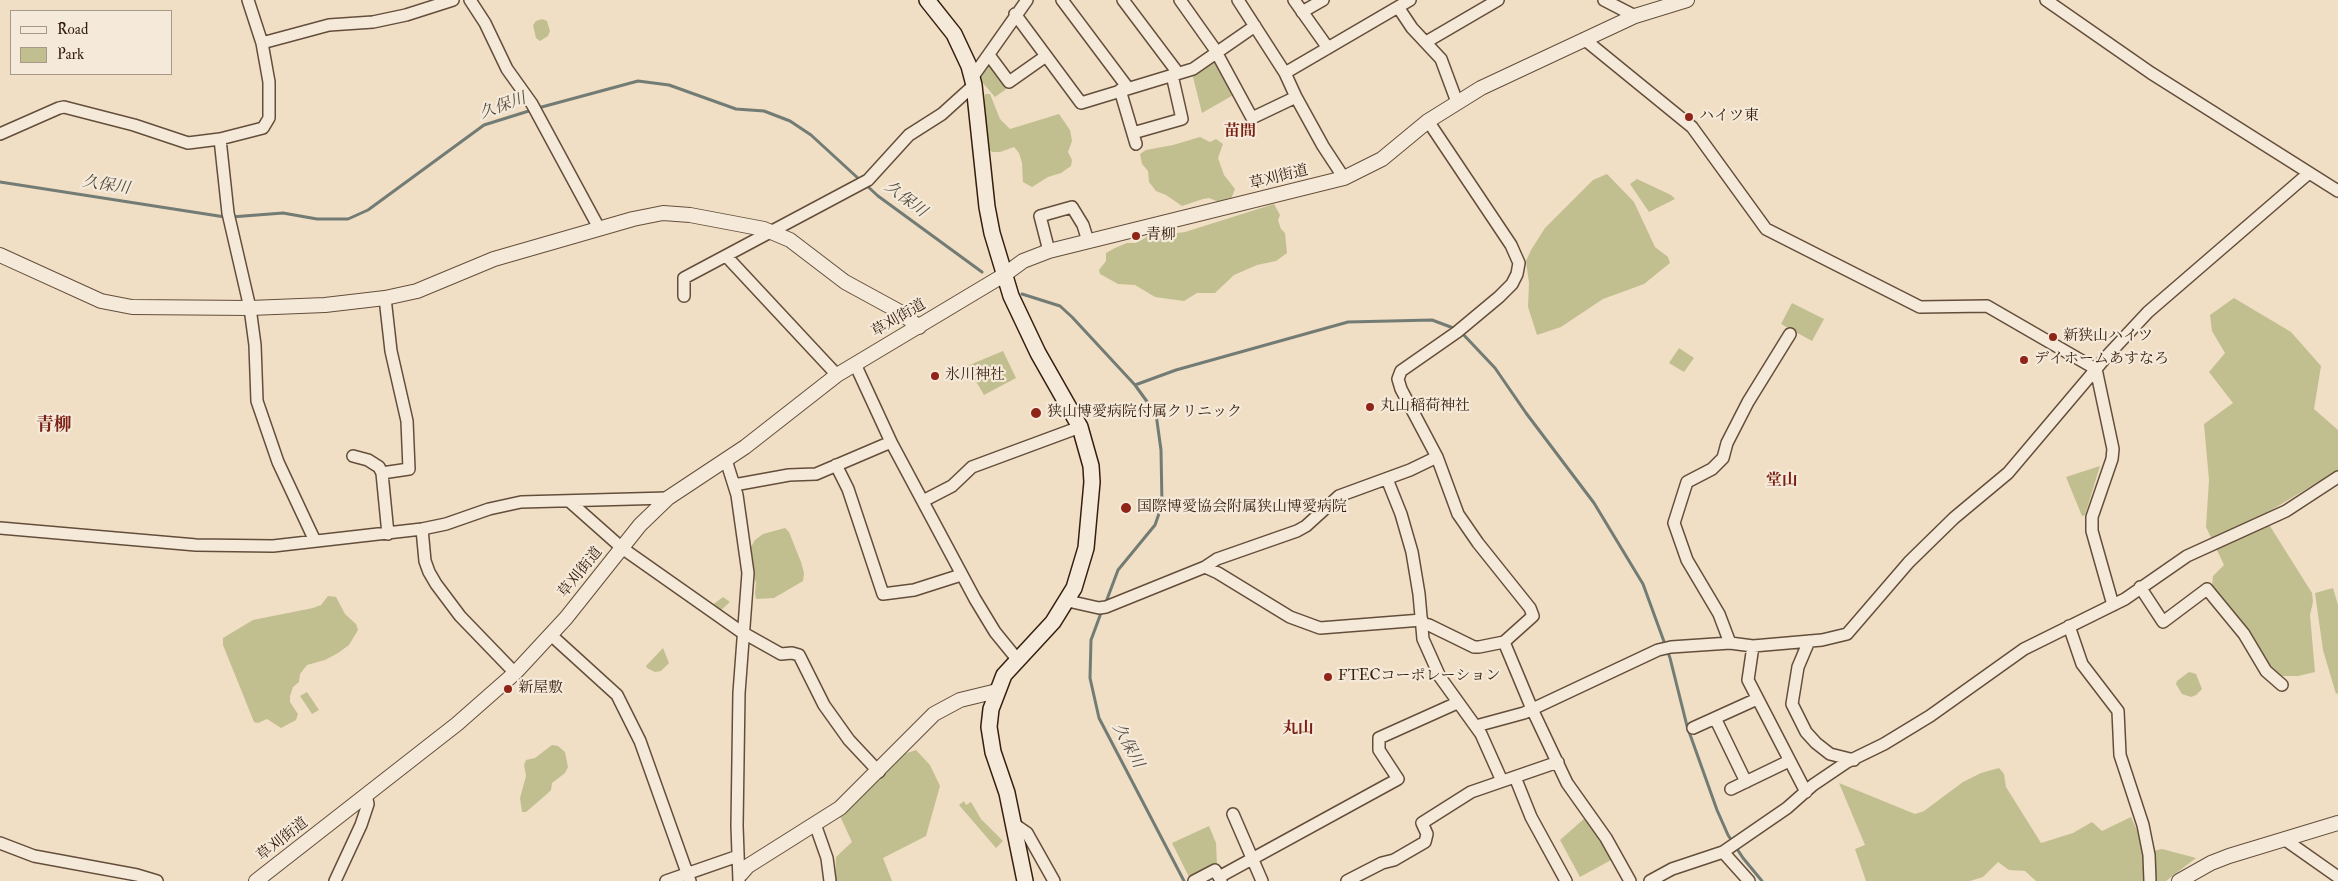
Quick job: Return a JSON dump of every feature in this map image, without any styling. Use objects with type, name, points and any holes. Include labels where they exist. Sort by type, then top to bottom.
[{"type":"main road","points":[[927,0],[954,34],[973,82],[987,207],[1004,275],[1027,332],[1080,427],[1088,450],[1092,482],[1086,548],[1074,588],[1068,601],[1044,633],[1017,659],[1004,675],[997,691],[989,726],[993,752],[1014,824],[1025,881]]},
{"type":"street","points":[[0,134],[58,108],[134,125],[181,142],[195,143],[257,130],[266,124],[269,118],[269,82],[262,43],[248,0]]},
{"type":"street","points":[[262,43],[329,25],[373,22],[406,15],[453,0]]},
{"type":"street","points":[[470,0],[485,23],[508,69],[534,109],[599,228]]},
{"type":"street","points":[[684,296],[684,278],[727,257],[833,197],[868,180],[909,135],[942,114],[973,82],[1015,14],[1027,0]]},
{"type":"street","points":[[1062,0],[1124,89],[1134,139],[1182,120],[1175,74],[1123,0]]},
{"type":"street","points":[[1180,0],[1216,53],[1252,118],[1296,97]]},
{"type":"street","points":[[1238,0],[1285,73],[1323,146],[1344,178]]},
{"type":"street","points":[[1294,0],[1328,48]]},
{"type":"street","points":[[1302,12],[1322,0]]},
{"type":"street","points":[[1285,73],[1410,0]]},
{"type":"street","points":[[1426,42],[1498,0]]},
{"type":"street","points":[[1604,0],[1635,16]]},
{"type":"street","name":"草刈街道","points":[[256,881],[457,724],[515,673],[551,636],[640,525],[668,498],[726,460],[837,375],[1004,275],[1023,261],[1049,251],[1344,178],[1382,159],[1428,121],[1457,102],[1635,16],[1687,0]]},
{"type":"street","points":[[2046,0],[2151,73],[2338,191]]},
{"type":"street","points":[[1398,7],[1412,28],[1441,59],[1457,102]]},
{"type":"street","points":[[1015,14],[1081,103],[1193,69],[1255,26]]},
{"type":"street","points":[[1584,39],[1692,127],[1766,229],[1920,307],[1928,309],[1987,306],[2096,370],[2113,449],[2112,459],[2092,517],[2092,531],[2113,605]]},
{"type":"street","points":[[989,55],[1010,82],[1046,56]]},
{"type":"street","points":[[1205,567],[1218,572],[1290,617],[1315,627],[1422,622],[1474,647],[1496,645],[1504,642],[1533,616],[1530,608],[1466,526],[1453,502],[1437,457],[1401,389],[1398,379],[1401,370],[1459,331],[1512,284],[1519,263],[1511,245],[1428,121]]},
{"type":"street","points":[[220,139],[229,219],[250,308],[255,345],[258,401],[278,462],[315,542]]},
{"type":"street","points":[[1476,726],[1532,709],[1658,650],[1671,647],[1730,643],[1753,646],[1809,641],[1837,637],[1850,631],[1909,562],[1954,518],[2008,473],[2096,370],[2155,305],[2309,173]]},
{"type":"street","points":[[1049,251],[1040,216],[1072,207],[1083,225],[1088,241]]},
{"type":"street","points":[[0,255],[101,301],[132,308],[250,308],[343,304],[386,298],[417,291],[494,259],[599,228],[663,213],[690,215],[772,232],[790,240],[846,282],[900,312],[919,327]]},
{"type":"street","points":[[727,257],[837,375]]},
{"type":"street","points":[[382,473],[409,469],[407,421],[392,352],[386,298]]},
{"type":"street","points":[[1730,643],[1719,614],[1687,560],[1674,523],[1687,482],[1712,469],[1723,458],[1727,443],[1748,402],[1790,334]]},
{"type":"street","points":[[855,364],[891,442],[961,575],[995,632],[1017,659]]},
{"type":"street","points":[[923,501],[952,486],[972,467],[1080,427]]},
{"type":"street","points":[[734,485],[789,474],[816,474],[891,442]]},
{"type":"street","points":[[353,456],[368,460],[379,467],[382,473],[388,534]]},
{"type":"street","points":[[1068,601],[1098,608],[1106,607],[1205,567],[1217,559],[1297,531],[1306,526],[1338,496],[1410,470],[1437,457]]},
{"type":"street","points":[[726,460],[734,485],[748,573],[739,693],[737,826],[740,877]]},
{"type":"street","points":[[836,465],[848,489],[883,594],[914,590],[961,575]]},
{"type":"street","points":[[1650,881],[1672,869],[1729,848],[1787,808],[1847,762],[1854,760],[1930,716],[2024,649],[2113,605],[2187,556],[2218,540],[2286,511],[2338,477]]},
{"type":"street","points":[[1387,478],[1401,514],[1412,552],[1423,639],[1440,677],[1457,703],[1476,726],[1502,781]]},
{"type":"street","points":[[0,528],[196,545],[273,546],[422,530],[489,509],[521,502],[668,498]]},
{"type":"street","points":[[569,501],[622,548],[744,634],[781,654],[792,653],[799,655],[824,705],[849,740],[878,772]]},
{"type":"street","points":[[422,530],[425,560],[436,584],[460,616],[515,673]]},
{"type":"street","points":[[2140,587],[2163,622],[2207,589],[2244,634],[2266,671],[2282,685]]},
{"type":"street","points":[[2069,626],[2082,664],[2118,711],[2120,756],[2143,825],[2150,881]]},
{"type":"street","points":[[551,636],[617,695],[640,741],[689,877]]},
{"type":"street","points":[[1809,641],[1798,667],[1792,704],[1806,732],[1816,743],[1830,754],[1854,760]]},
{"type":"street","points":[[1504,642],[1532,709],[1576,799],[1606,838],[1630,881]]},
{"type":"street","points":[[1753,646],[1748,680],[1806,792]]},
{"type":"street","points":[[740,877],[748,866],[851,800],[934,714],[960,700],[997,691]]},
{"type":"street","points":[[1693,728],[1757,699]]},
{"type":"street","points":[[1194,881],[1215,870],[1220,879],[1253,858],[1398,779],[1379,750],[1379,738],[1457,703]]},
{"type":"street","points":[[1715,718],[1746,782]]},
{"type":"street","points":[[1731,789],[1789,761]]},
{"type":"street","points":[[1346,881],[1382,863],[1394,860],[1426,842],[1427,834],[1422,823],[1471,792],[1558,762]]},
{"type":"street","points":[[1515,777],[1531,817],[1566,881]]},
{"type":"street","points":[[335,881],[361,825],[368,804],[366,795]]},
{"type":"street","points":[[1234,814],[1262,881]]},
{"type":"street","points":[[2179,881],[2211,863],[2338,822]]},
{"type":"street","points":[[815,824],[827,858],[830,881]]},
{"type":"street","points":[[1014,824],[1026,833],[1054,881]]},
{"type":"street","points":[[2284,839],[2338,877]]},
{"type":"street","points":[[0,843],[34,856],[138,875],[157,881]]},
{"type":"street","points":[[1729,848],[1749,881]]},
{"type":"street","points":[[666,881],[689,877],[738,856]]},
{"type":"green space","points":[[542,19],[547,21],[550,31],[548,36],[540,41],[536,38],[533,25],[536,21]]},
{"type":"green space","points":[[1213,60],[1217,62],[1235,94],[1202,113],[1192,73]]},
{"type":"green space","points":[[992,65],[1009,87],[995,97],[982,82],[981,77],[988,66]]},
{"type":"green space","points":[[985,94],[990,94],[1000,119],[1010,129],[1059,114],[1070,130],[1072,141],[1068,152],[1072,160],[1071,166],[1032,187],[1023,182],[1022,163],[1019,153],[1014,147],[1000,152],[988,150],[984,107]]},
{"type":"green space","points":[[1200,137],[1210,142],[1216,139],[1223,144],[1218,158],[1224,175],[1235,189],[1231,199],[1219,202],[1209,198],[1182,206],[1166,195],[1156,191],[1149,182],[1148,171],[1142,164],[1140,154],[1146,150]]},
{"type":"green space","points":[[1607,174],[1634,202],[1655,247],[1668,257],[1670,263],[1644,284],[1603,299],[1561,327],[1537,335],[1528,307],[1529,283],[1526,261],[1545,228],[1593,180]]},
{"type":"green space","points":[[1637,179],[1671,195],[1675,199],[1649,212],[1630,184]]},
{"type":"green space","points":[[1274,204],[1280,215],[1278,220],[1281,229],[1285,233],[1287,253],[1276,261],[1257,265],[1234,275],[1215,293],[1197,293],[1184,301],[1155,297],[1135,285],[1118,284],[1100,274],[1099,270],[1106,261],[1106,253],[1127,243],[1136,243],[1147,237],[1185,232]]},
{"type":"green space","points":[[2234,298],[2291,332],[2321,366],[2314,409],[2338,430],[2338,470],[2263,515],[2312,593],[2313,602],[2310,615],[2315,672],[2298,676],[2283,676],[2273,671],[2244,627],[2212,586],[2213,576],[2224,565],[2206,527],[2209,480],[2204,424],[2233,403],[2209,372],[2225,353],[2212,331],[2210,315]]},
{"type":"green space","points":[[1792,303],[1824,319],[1812,341],[1781,324]]},
{"type":"green space","points":[[1679,348],[1694,358],[1684,372],[1669,363]]},
{"type":"green space","points":[[1003,351],[1016,378],[984,395],[967,366]]},
{"type":"green space","points":[[2100,466],[2085,515],[2082,516],[2066,477]]},
{"type":"green space","points":[[785,528],[789,532],[801,562],[804,573],[803,581],[774,598],[756,599],[756,583],[749,556],[751,547],[755,540],[763,534]]},
{"type":"green space","points":[[2333,588],[2338,605],[2338,693],[2336,694],[2323,650],[2315,593]]},
{"type":"green space","points":[[328,596],[336,597],[345,614],[356,624],[358,630],[349,645],[325,660],[307,665],[300,674],[299,682],[293,687],[290,696],[290,702],[298,714],[296,720],[281,728],[267,719],[258,723],[254,722],[223,645],[223,638],[253,620],[321,605]]},
{"type":"green space","points":[[723,597],[730,602],[719,612],[711,606]]},
{"type":"green space","points":[[663,648],[669,663],[661,671],[655,672],[647,668],[646,666]]},
{"type":"green space","points":[[2189,672],[2196,674],[2202,689],[2191,697],[2182,694],[2176,684],[2177,681]]},
{"type":"green space","points":[[307,692],[319,710],[312,714],[300,696]]},
{"type":"green space","points":[[552,745],[558,746],[565,752],[568,767],[565,773],[552,783],[551,790],[547,794],[526,812],[522,812],[520,798],[526,776],[524,765],[526,760],[535,758]]},
{"type":"green space","points":[[916,750],[930,765],[940,786],[926,836],[883,858],[892,881],[835,881],[836,857],[852,842],[840,816],[901,755]]},
{"type":"green space","points":[[1999,768],[2004,774],[2006,787],[2041,843],[2073,833],[2092,822],[2102,831],[2131,817],[2137,830],[2143,853],[2162,849],[2196,858],[2166,881],[2036,881],[2025,871],[2009,870],[1998,862],[1983,877],[1970,881],[1866,881],[1855,849],[1865,845],[1839,783],[1915,814],[1924,811],[1963,782],[1981,773]]},
{"type":"green space","points":[[964,801],[966,805],[971,802],[981,819],[1003,841],[996,848],[959,805]]},
{"type":"green space","points":[[1586,817],[1613,859],[1580,877],[1560,840]]},
{"type":"green space","points":[[1209,826],[1216,843],[1217,865],[1190,879],[1172,843]]},
{"type":"waterway","name":"久保川","points":[[538,108],[638,81],[669,85],[736,109],[764,111],[790,121],[811,135],[860,180]]},
{"type":"waterway","name":"久保川","points":[[231,217],[283,213],[317,219],[348,219],[368,210],[484,125],[532,110]]},
{"type":"waterway","name":"久保川","points":[[0,182],[225,217]]},
{"type":"waterway","name":"久保川","points":[[865,184],[878,196],[982,272]]},
{"type":"waterway","name":"久保川","points":[[1022,294],[1060,306],[1135,385],[1156,414],[1161,450],[1162,505],[1155,525],[1118,570],[1106,602]]},
{"type":"waterway","points":[[1135,385],[1176,370],[1348,322],[1432,320],[1456,329]]},
{"type":"waterway","points":[[1461,332],[1495,368],[1526,413],[1594,503],[1643,584],[1670,658],[1687,726],[1717,810],[1728,835],[1743,858],[1762,881]]},
{"type":"waterway","name":"久保川","points":[[1101,613],[1091,640],[1090,678],[1099,718],[1184,881]]},
{"type":"place","name":"ハイツ東","points":[[1689,117]]},
{"type":"place","name":"青柳","points":[[1136,236]]},
{"type":"place","name":"新狭山ハイツ","points":[[2053,337]]},
{"type":"place","name":"デイホームあすなろ","points":[[2024,360]]},
{"type":"place","name":"氷川神社","points":[[935,376]]},
{"type":"place","name":"丸山稲荷神社","points":[[1370,407]]},
{"type":"place","name":"狭山博愛病院付属クリニック","points":[[1036,413]]},
{"type":"place","name":"国際博愛協会附属狭山博愛病院","points":[[1126,508]]},
{"type":"place","name":"FTECコーポレーション","points":[[1328,677]]},
{"type":"place","name":"新屋敷","points":[[508,689]]},
{"type":"district","name":"苗間","points":[[1240,133]]},
{"type":"district","name":"青柳","points":[[54,426]]},
{"type":"district","name":"堂山","points":[[1782,482]]},
{"type":"district","name":"丸山","points":[[1298,730]]}]
